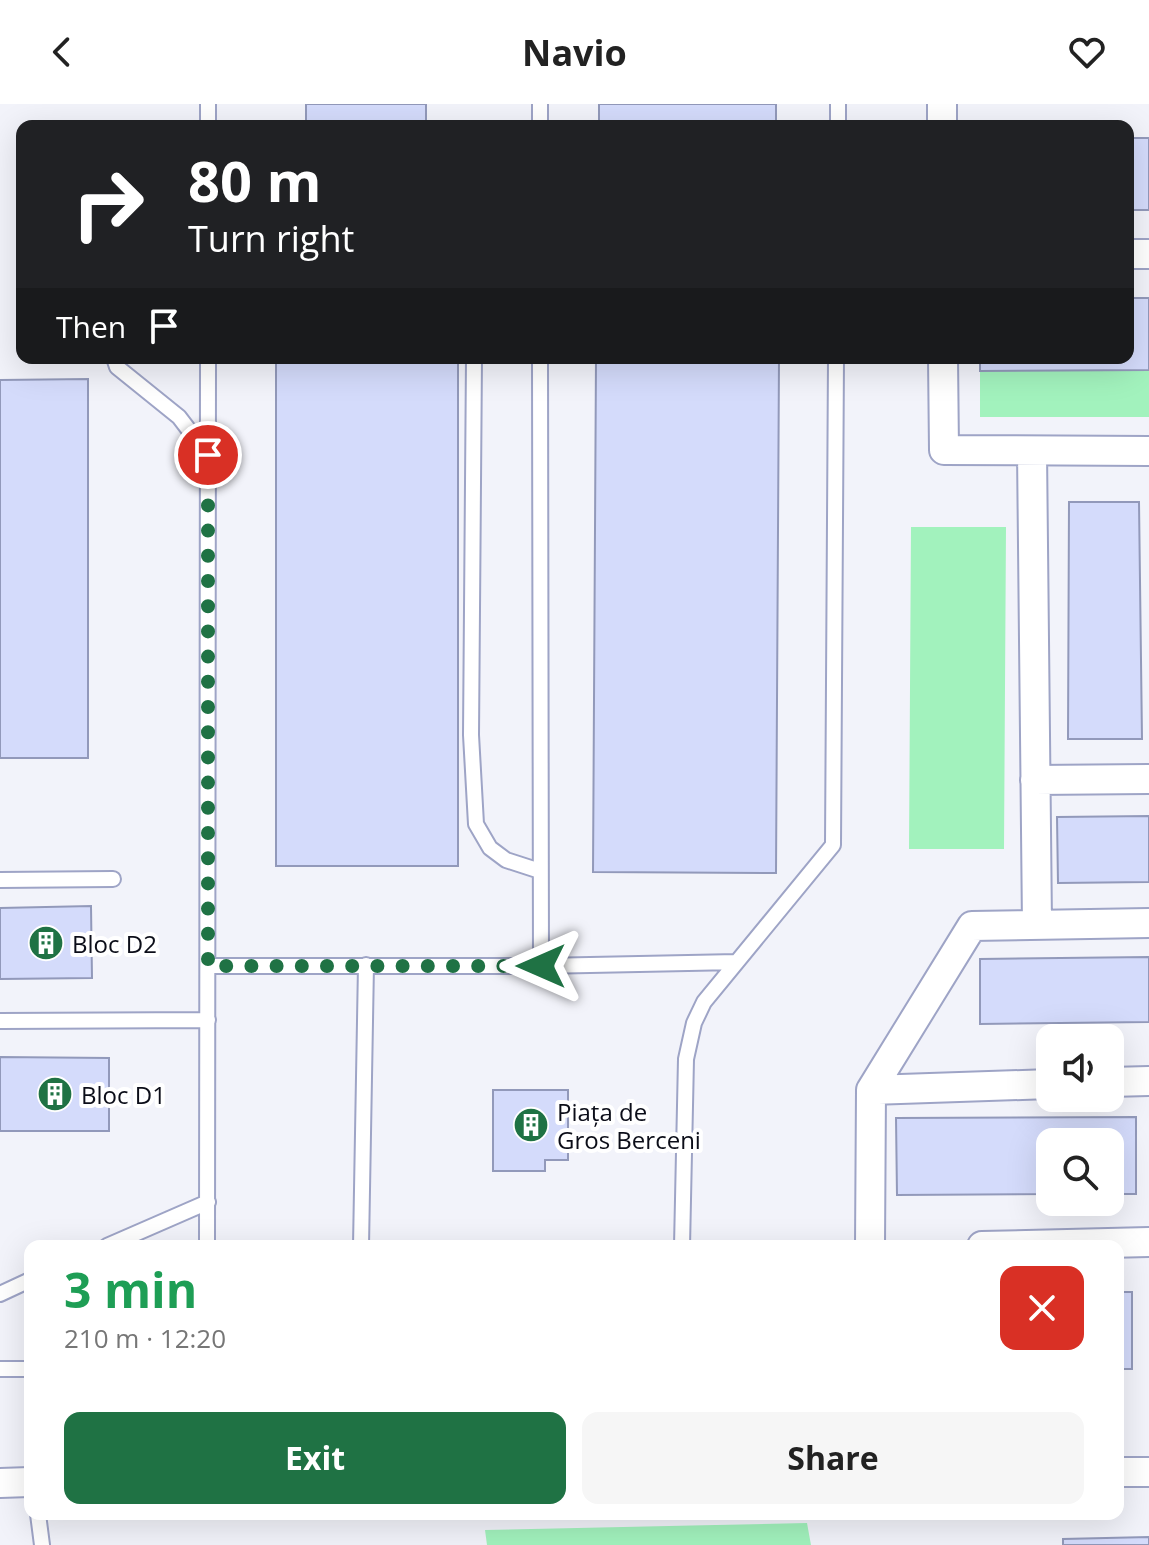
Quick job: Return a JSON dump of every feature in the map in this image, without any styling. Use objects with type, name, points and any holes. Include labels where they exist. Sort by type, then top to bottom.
[{"type":"street","points":[[943,364],[944,450],[1149,451]]},
{"type":"street","points":[[1032,451],[1037,924]]},
{"type":"street","points":[[1035,780],[1149,779]]},
{"type":"street","points":[[870,1240],[871,1090],[972,926],[1149,923]]},
{"type":"street","points":[[1124,1082],[1149,1081]]},
{"type":"street","points":[[871,1090],[1036,1084]]},
{"type":"street","points":[[1124,1243],[1149,1242]]},
{"type":"street","points":[[1124,1472],[1149,1472]]},
{"type":"street","points":[[0,1483],[24,1482]]},
{"type":"lane","points":[[116,364],[179,417],[208,455]]},
{"type":"lane","points":[[207,1240],[208,364]]},
{"type":"lane","points":[[474,364],[471,735],[476,824],[490,848],[506,860],[540,871]]},
{"type":"lane","points":[[540,364],[541,966]]},
{"type":"lane","points":[[682,1240],[686,1059],[694,1023],[704,1002],[833,845],[836,364]]},
{"type":"lane","points":[[0,880],[113,879]]},
{"type":"lane","points":[[208,966],[541,966],[737,962]]},
{"type":"lane","points":[[361,1240],[366,965]]},
{"type":"lane","points":[[0,1021],[208,1020]]},
{"type":"lane","points":[[121,1240],[208,1202]]},
{"type":"lane","points":[[0,1294],[24,1283]]},
{"type":"lane","points":[[0,1369],[24,1369]]},
{"type":"lane","points":[[39,1520],[42,1545]]},
{"type":"green space","points":[[1149,370],[1149,417],[980,417],[980,371]]},
{"type":"green space","points":[[911,527],[1006,527],[1004,849],[909,849]]},
{"type":"green space","points":[[807,1523],[811,1545],[487,1545],[485,1530]]},
{"type":"building","points":[[306,104],[426,104],[426,120],[306,120]]},
{"type":"building","points":[[599,104],[776,104],[776,120],[599,120]]},
{"type":"building","points":[[1134,138],[1149,138],[1149,210],[1134,210]]},
{"type":"building","points":[[1134,298],[1149,298],[1149,370],[980,371],[980,364],[1134,364]]},
{"type":"building","points":[[276,364],[458,364],[458,866],[276,866]]},
{"type":"building","points":[[596,364],[779,364],[776,873],[593,872]]},
{"type":"building","points":[[88,379],[88,758],[0,758],[0,380]]},
{"type":"building","points":[[1069,502],[1139,502],[1142,739],[1068,739]]},
{"type":"building","points":[[1149,816],[1149,882],[1058,883],[1057,817]]},
{"type":"building","name":"Bloc D2","points":[[91,906],[92,978],[0,979],[0,908]]},
{"type":"building","points":[[1149,957],[1149,1022],[980,1024],[980,959]]},
{"type":"building","name":"Bloc D1","points":[[0,1057],[109,1058],[109,1131],[0,1131]]},
{"type":"building","name":"Piața de Gros Berceni","points":[[493,1090],[568,1090],[568,1160],[545,1160],[545,1171],[493,1171]]},
{"type":"building","points":[[1136,1117],[1136,1194],[1124,1194],[1124,1128],[1036,1128],[1036,1194],[897,1195],[896,1118]]},
{"type":"building","points":[[1124,1292],[1132,1292],[1132,1369],[1124,1369]]},
{"type":"building","points":[[1149,1537],[1149,1545],[1063,1545],[1063,1539]]},
{"type":"place","name":"Bloc D2","points":[[46,943]]},
{"type":"place","name":"Bloc D1","points":[[55,1094]]},
{"type":"place","name":"Piața de Gros Berceni","points":[[531,1125]]},
{"type":"route","points":[[208,455],[208,966],[541,966]]}]
